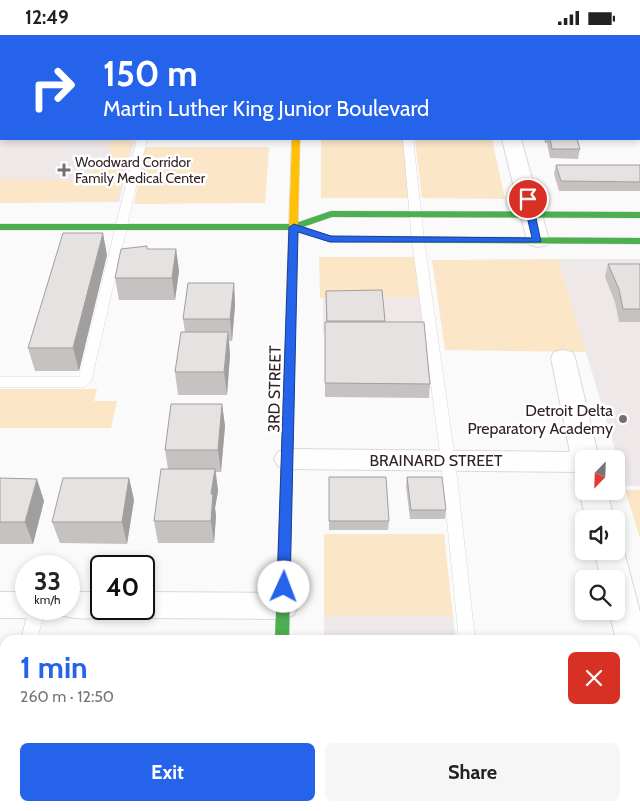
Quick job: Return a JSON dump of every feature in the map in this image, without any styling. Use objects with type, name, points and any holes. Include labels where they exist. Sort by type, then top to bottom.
[{"type":"main road","name":"3RD STREET","points":[[282,635],[296,140]]},
{"type":"main road","points":[[294,227],[331,213],[640,215]]},
{"type":"main road","points":[[580,215],[564,224],[564,228],[570,235],[580,241]]},
{"type":"main road","points":[[0,227],[294,227],[330,239],[640,241]]},
{"type":"street","points":[[511,140],[538,240]]},
{"type":"street","points":[[563,358],[582,450]]},
{"type":"street","name":"BRAINARD STREET","points":[[288,459],[575,460]]},
{"type":"street","points":[[0,605],[15,605]]},
{"type":"street","points":[[155,605],[283,606]]},
{"type":"street","points":[[625,613],[631,635]]},
{"type":"lane","points":[[0,382],[84,382],[142,140]]},
{"type":"lane","points":[[408,140],[418,240],[448,460],[466,635]]},
{"type":"lane","points":[[30,635],[34,620]]},
{"type":"shaded area","name":"Woodward Corridor Family Medical Center","points":[[0,140],[135,140],[119,202],[0,203]]},
{"type":"shaded area","points":[[112,140],[133,140],[117,201],[0,203],[1,179],[90,180],[93,167],[104,167]]},
{"type":"shaded area","points":[[321,140],[404,140],[408,198],[321,198]]},
{"type":"shaded area","points":[[415,140],[492,140],[505,199],[422,198]]},
{"type":"shaded area","points":[[145,147],[269,147],[265,203],[134,204]]},
{"type":"shaded area","points":[[319,257],[415,257],[420,297],[320,298]]},
{"type":"shaded area","name":"Detroit Delta Preparatory Academy","points":[[558,259],[640,259],[640,486],[626,486],[625,450],[615,450]]},
{"type":"shaded area","points":[[558,259],[586,352],[445,350],[432,260]]},
{"type":"shaded area","points":[[420,297],[425,333],[323,333],[323,298]]},
{"type":"shaded area","points":[[0,389],[97,389],[94,401],[117,401],[111,428],[0,428]]},
{"type":"shaded area","points":[[625,490],[640,490],[640,538]]},
{"type":"shaded area","points":[[324,534],[444,534],[453,616],[324,616]]},
{"type":"shaded area","points":[[324,616],[453,616],[455,635],[324,635]]},
{"type":"building","points":[[550,140],[577,140],[580,149],[552,149]]},
{"type":"building","points":[[556,165],[640,165],[640,182],[561,181]]},
{"type":"building","points":[[63,233],[103,233],[73,348],[28,348]]},
{"type":"building","points":[[147,246],[147,249],[176,249],[172,278],[115,278],[121,249]]},
{"type":"building","points":[[608,264],[640,264],[640,309],[623,309],[619,289]]},
{"type":"building","points":[[188,283],[234,283],[230,319],[183,319]]},
{"type":"building","points":[[382,290],[385,321],[327,321],[326,291]]},
{"type":"building","points":[[325,322],[424,322],[430,384],[325,383]]},
{"type":"building","points":[[181,332],[228,332],[224,372],[175,372]]},
{"type":"building","points":[[171,404],[222,404],[218,450],[165,450]]},
{"type":"building","points":[[161,469],[215,469],[211,494],[213,494],[211,521],[154,521]]},
{"type":"building","points":[[329,477],[386,477],[389,521],[329,521]]},
{"type":"building","points":[[407,477],[442,477],[446,510],[411,510]]},
{"type":"building","points":[[0,478],[37,479],[25,522],[0,522]]},
{"type":"building","points":[[63,478],[129,478],[122,522],[52,522]]},
{"type":"traffic: fast","points":[[294,227],[331,214],[640,215]]},
{"type":"traffic: fast","points":[[0,227],[294,227],[330,239],[640,241]]},
{"type":"traffic: fast","points":[[282,635],[291,311]]},
{"type":"traffic: slow","points":[[291,311],[296,140]]},
{"type":"place","name":"Woodward Corridor Family Medical Center","points":[[64,170]]},
{"type":"place","name":"Detroit Delta Preparatory Academy","points":[[623,419]]},
{"type":"route","points":[[284,587],[294,227],[330,239],[538,240],[528,199]]}]
